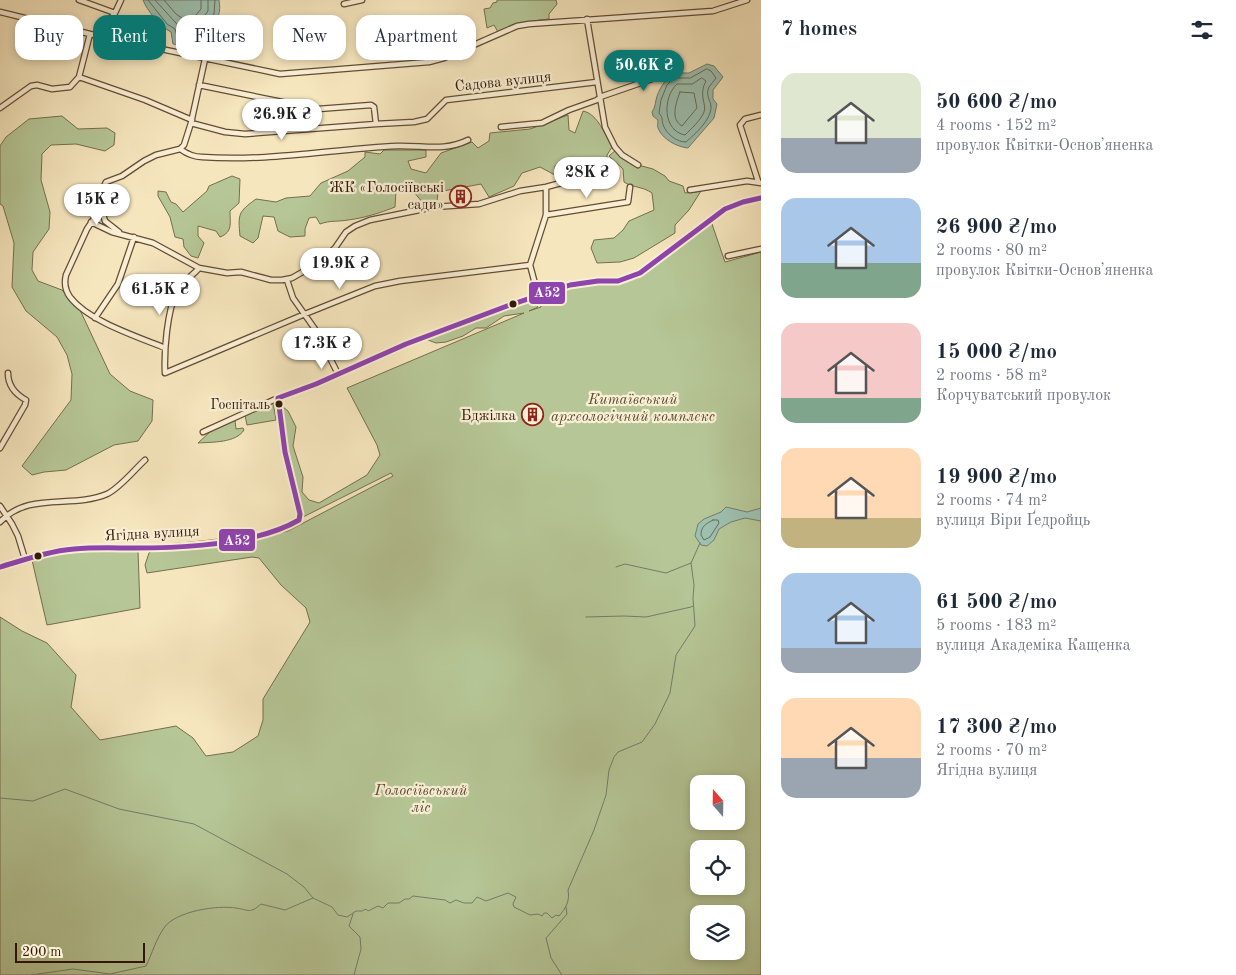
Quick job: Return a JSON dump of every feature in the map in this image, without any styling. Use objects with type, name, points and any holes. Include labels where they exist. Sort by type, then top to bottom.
[{"type":"street","points":[[79,0],[115,13],[121,0]]},
{"type":"street","points":[[344,4],[362,0]]},
{"type":"street","points":[[210,60],[280,74],[429,62],[444,58],[517,26],[587,19],[713,11],[747,0]]},
{"type":"street","points":[[0,12],[93,34]]},
{"type":"street","points":[[587,19],[605,128],[622,155],[638,165]]},
{"type":"street","points":[[0,108],[31,86],[37,85],[52,89],[70,87],[78,77],[90,34]]},
{"type":"street","points":[[166,348],[95,318],[71,298],[66,291],[65,281],[70,265],[91,222],[99,211],[100,194],[106,182],[122,176],[156,155],[180,149],[184,145],[192,122],[205,60]]},
{"type":"street","points":[[500,127],[542,123],[600,97],[655,78],[680,66]]},
{"type":"street","points":[[78,77],[144,100],[192,122]]},
{"type":"street","name":"Садова вулиця","points":[[192,122],[225,132],[245,134],[414,122],[427,119],[446,100],[597,82]]},
{"type":"street","points":[[199,85],[287,103],[305,110],[371,105],[374,107],[376,124]]},
{"type":"street","points":[[690,190],[747,180],[759,182],[740,125],[745,119],[761,115]]},
{"type":"street","points":[[180,149],[194,156],[252,157],[398,146],[443,148],[456,146],[468,140]]},
{"type":"street","points":[[91,222],[112,232],[153,243],[199,268],[227,273],[241,272],[270,280],[287,280],[320,262],[329,255],[346,232],[370,220],[428,208],[479,204],[520,191],[546,187],[576,179]]},
{"type":"street","points":[[538,295],[530,266],[546,214],[546,187]]},
{"type":"street","points":[[546,214],[628,202],[630,187]]},
{"type":"street","points":[[202,432],[406,344],[538,295],[570,285],[598,281],[618,282],[629,278],[640,273],[725,209],[761,198]]},
{"type":"street","points":[[100,203],[105,221],[120,233]]},
{"type":"street","points":[[95,318],[118,284],[134,237]]},
{"type":"street","points":[[728,256],[761,249]]},
{"type":"street","points":[[199,268],[177,290],[170,315],[165,373],[375,286],[530,266]]},
{"type":"street","points":[[287,280],[293,298],[317,332],[338,374]]},
{"type":"street","points":[[0,448],[26,405],[26,400],[13,391],[10,386],[8,373]]},
{"type":"street","name":"Ягідна вулиця","points":[[0,567],[42,554],[81,548],[143,548],[225,541],[258,536],[292,526],[299,520],[300,514],[285,452],[278,398]]},
{"type":"street","points":[[0,522],[6,516],[28,505],[80,500],[109,493],[145,460]]},
{"type":"street","points":[[0,506],[18,536],[25,559]]},
{"type":"green space","points":[[497,0],[556,0],[557,4],[549,14],[549,19],[522,23],[498,32],[494,25],[487,28],[484,9],[490,8]]},
{"type":"green space","points":[[583,111],[593,116],[604,131],[612,147],[607,155],[607,166],[583,173],[572,157],[555,166],[555,175],[540,167],[522,173],[514,186],[489,197],[481,184],[438,192],[437,202],[423,203],[413,191],[396,190],[395,207],[344,221],[320,224],[316,217],[309,218],[305,229],[305,236],[290,237],[278,231],[274,217],[263,216],[258,238],[253,243],[240,236],[240,214],[256,199],[276,202],[286,198],[310,196],[321,183],[348,171],[365,157],[365,152],[380,154],[384,150],[426,150],[426,157],[408,161],[411,169],[426,173],[441,153],[472,142],[478,148],[489,141],[490,133],[530,129],[568,115],[569,130],[575,133]]},
{"type":"green space","points":[[62,116],[78,129],[107,128],[115,133],[114,145],[105,151],[76,144],[51,145],[42,154],[41,180],[50,212],[49,229],[33,252],[32,270],[38,281],[62,290],[80,310],[110,374],[130,391],[153,400],[152,421],[138,441],[114,445],[66,470],[32,475],[22,466],[71,400],[72,374],[67,355],[57,337],[26,311],[12,287],[14,243],[3,206],[0,204],[0,146],[6,137],[29,119]]},
{"type":"green space","points":[[617,149],[638,165],[653,169],[665,176],[669,181],[683,186],[685,193],[701,191],[689,210],[675,225],[675,233],[634,258],[620,262],[597,263],[591,248],[594,240],[614,238],[629,221],[654,210],[652,193],[624,182],[623,169],[609,156]]},
{"type":"green space","points":[[232,176],[240,179],[239,203],[230,211],[229,230],[220,237],[216,231],[198,226],[198,236],[204,243],[198,258],[191,256],[184,247],[183,239],[175,237],[170,217],[158,196],[158,191],[166,192],[171,202],[176,204],[183,212],[207,191],[209,186]]},
{"type":"green space","name":"Голосіївський ліс","points":[[711,221],[725,262],[761,252],[761,975],[0,975],[0,617],[22,631],[47,643],[76,675],[71,707],[100,740],[176,726],[193,738],[206,756],[233,752],[258,736],[263,720],[263,699],[310,622],[306,608],[281,585],[259,558],[252,557],[147,573],[145,565],[149,553],[152,550],[226,545],[288,531],[393,476],[391,473],[303,517],[289,462],[283,407],[288,411],[296,427],[293,446],[303,477],[302,492],[309,500],[319,503],[367,475],[380,455],[377,445],[347,388],[524,313],[504,316],[486,328],[476,328],[463,336],[446,342],[436,343],[428,340],[534,300],[538,307],[529,311],[541,307],[537,298],[572,287],[628,281],[638,278]]},
{"type":"green space","points":[[273,402],[276,420],[247,425],[245,415]]},
{"type":"green space","points":[[235,420],[236,429],[243,428],[244,430],[240,434],[230,440],[198,443],[211,431]]},
{"type":"green space","points":[[82,550],[138,550],[140,608],[47,625],[32,560],[42,556]]},
{"type":"water","points":[[143,0],[219,0],[220,8],[218,15],[176,15],[176,44],[173,44],[171,32],[166,28],[166,15],[153,15]]},
{"type":"water","points":[[707,64],[714,66],[723,77],[713,90],[713,99],[717,104],[714,118],[688,148],[679,146],[666,139],[658,128],[658,120],[653,116],[652,112],[657,96],[662,85],[673,73],[689,73]]},
{"type":"water","points":[[726,507],[747,512],[761,508],[761,521],[745,518],[731,522],[719,529],[714,540],[707,546],[701,545],[695,536],[698,524],[704,519],[721,512]]},
{"type":"waterway","points":[[0,798],[33,801],[65,789],[119,809],[194,824],[287,874],[304,887],[313,898],[332,907],[338,915],[347,917],[356,911],[366,909],[368,911],[378,906],[383,908],[388,903],[399,903],[413,896],[445,900],[450,903],[456,900],[472,903],[477,897],[486,901],[508,893],[516,897],[513,904],[514,907],[530,915],[538,914],[542,916],[544,913],[547,913],[552,918],[556,915],[559,916],[567,904],[568,890],[594,830],[606,795],[609,770],[614,757],[618,752],[642,742],[655,724],[670,693],[676,655],[695,626],[694,585],[691,563],[700,543]]},
{"type":"waterway","points":[[616,567],[625,564],[666,573],[691,563]]},
{"type":"waterway","points":[[586,617],[646,617],[693,606]]},
{"type":"waterway","points":[[31,975],[73,969],[110,974],[146,966],[161,932],[177,917],[197,910],[219,907],[252,910],[261,904],[285,910],[313,898]]},
{"type":"waterway","points":[[562,975],[551,958],[546,938],[567,914],[566,907]]},
{"type":"waterway","points":[[353,914],[349,926],[360,937],[361,949],[354,975]]},
{"type":"transit line","name":"А52","points":[[0,567],[46,554],[74,549],[175,547],[220,543],[263,534],[299,520],[300,514],[285,452],[278,398],[316,384],[406,344],[507,306],[570,285],[598,281],[618,281],[640,273],[725,209],[761,198]]},
{"type":"place","name":"ЖК «Голосіївські сади»","points":[[460,196]]},
{"type":"place","name":"Госпіталь","points":[[279,404]]},
{"type":"place","name":"Бджілка","points":[[532,415]]},
{"type":"park label","name":"Китаївський археологічний комплекс","points":[[633,408]]}]
